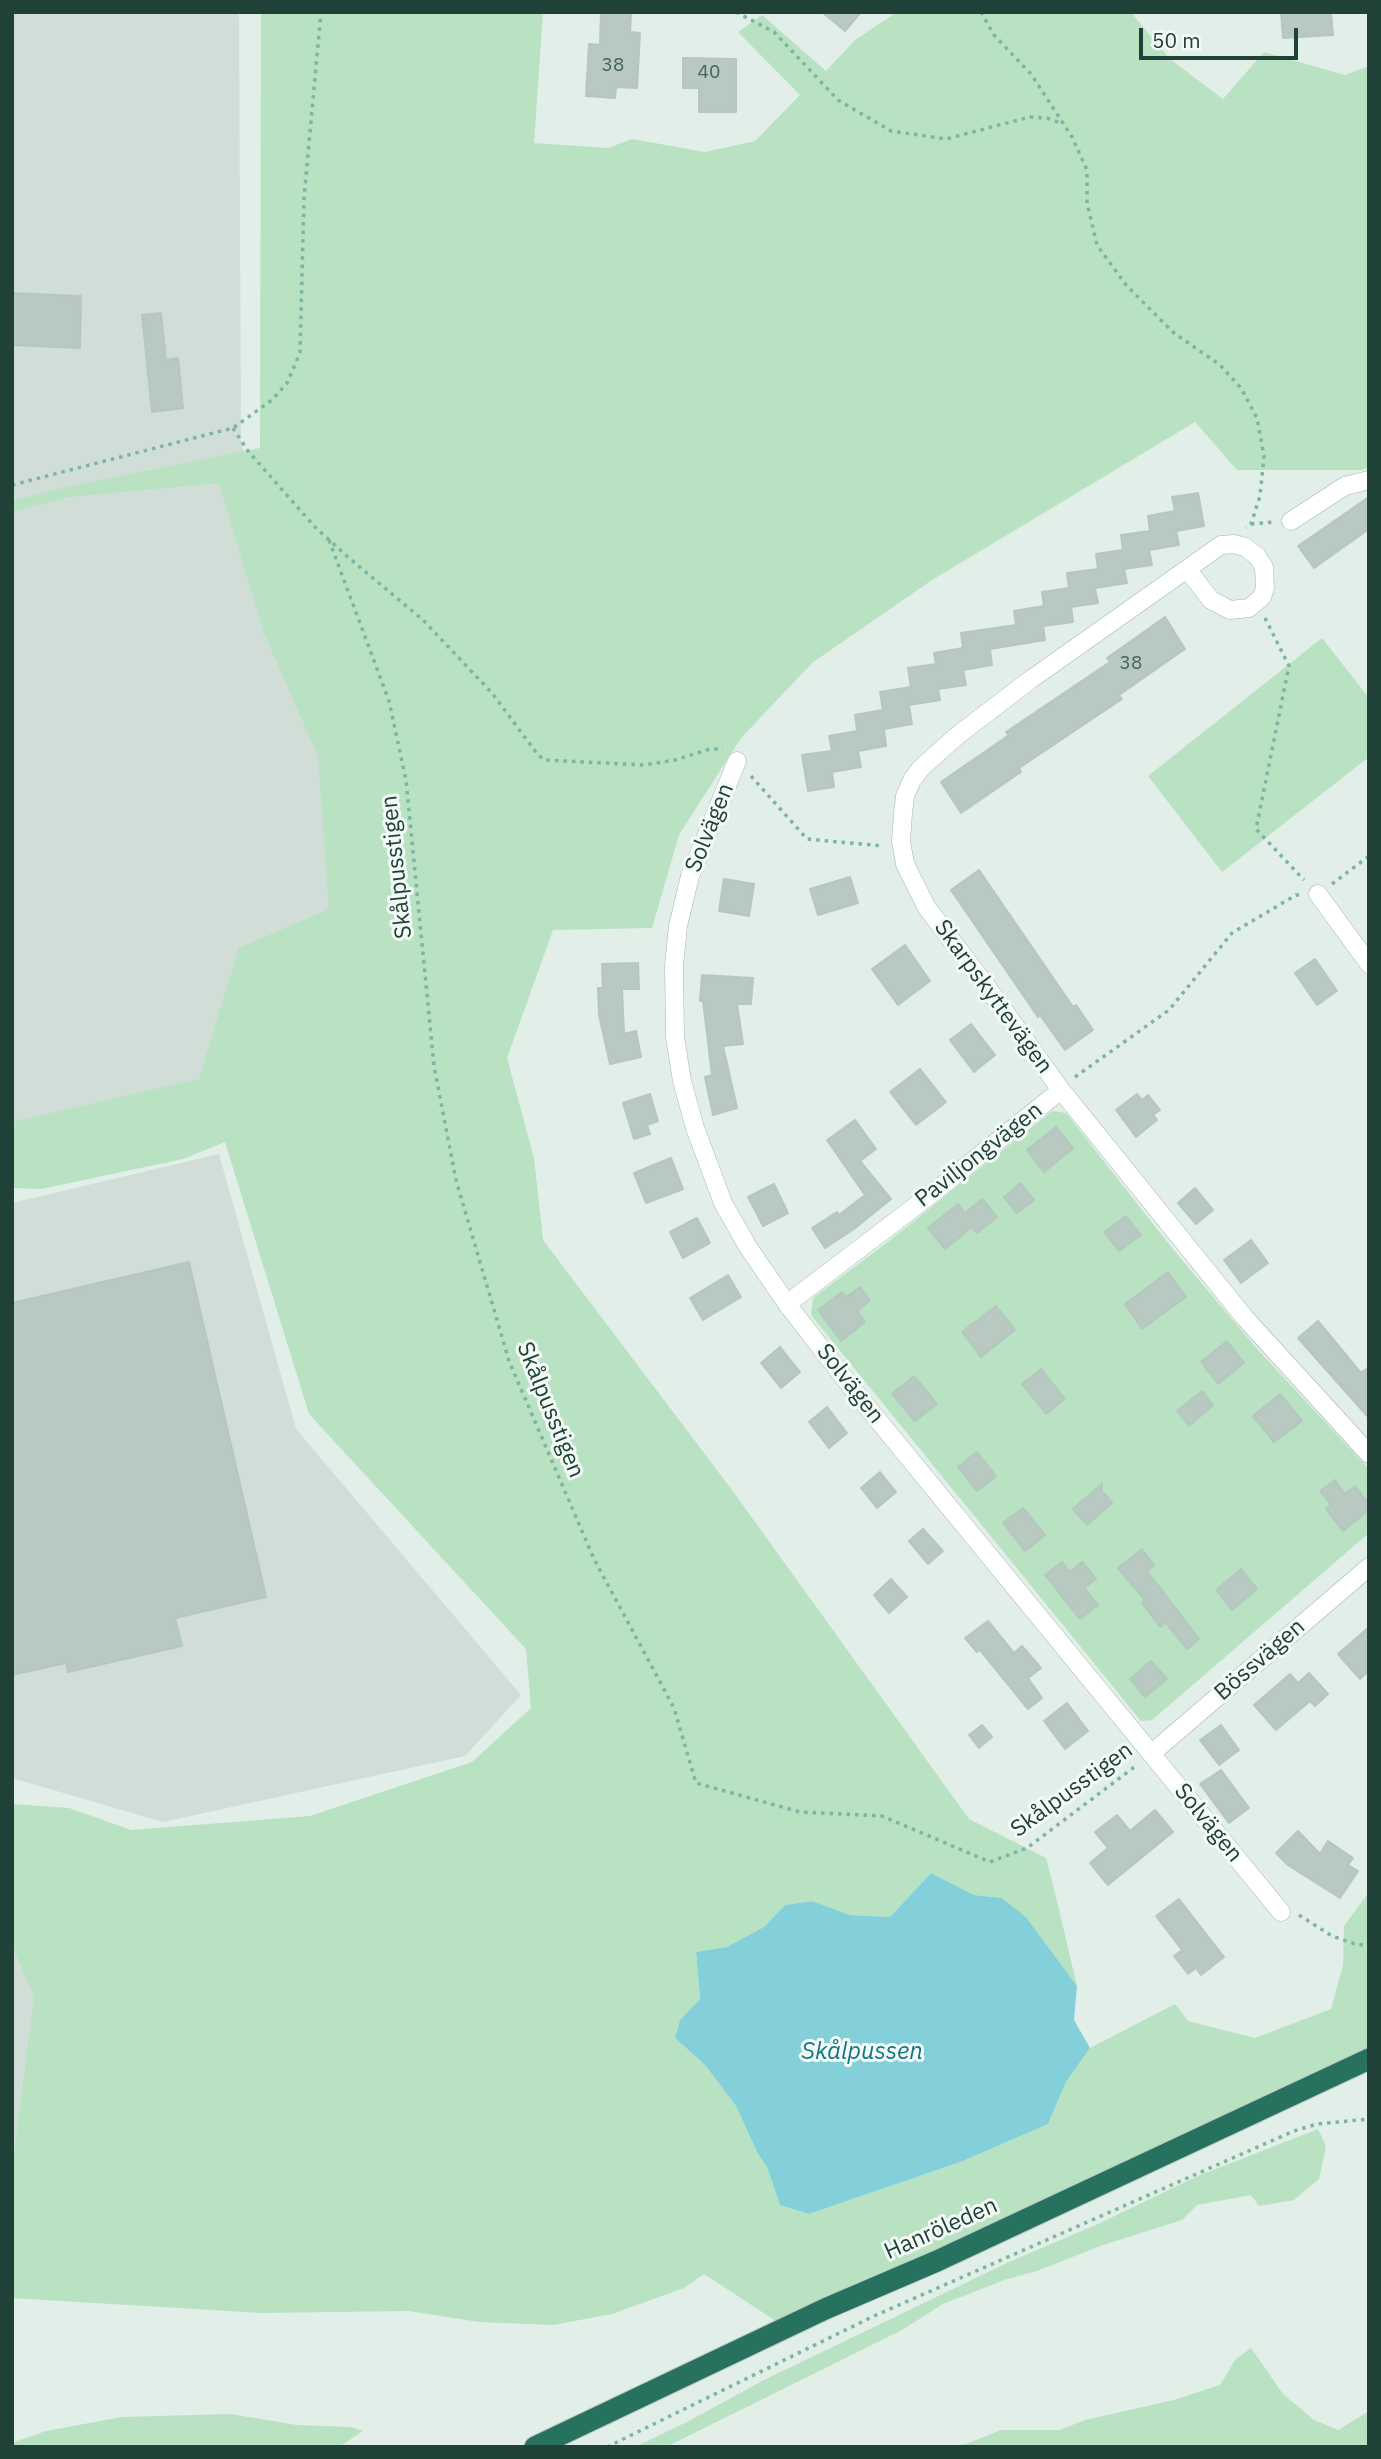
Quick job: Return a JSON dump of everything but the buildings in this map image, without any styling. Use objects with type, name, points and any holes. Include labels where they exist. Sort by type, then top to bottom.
[{"type":"highway","name":"Hanröleden","points":[[535,2447],[825,2309],[962,2250],[1369,2059]]},
{"type":"street","points":[[1291,521],[1345,486],[1369,480]]},
{"type":"street","points":[[1187,569],[1211,600],[1221,606],[1239,610],[1255,604],[1262,597],[1265,588],[1264,567],[1257,556],[1245,547],[1234,544],[1220,545]]},
{"type":"street","name":"Skarpskyttevägen","points":[[1220,545],[1030,680],[958,735],[921,768],[905,796],[902,848],[905,864],[927,908],[988,987],[1061,1090],[1245,1318],[1369,1454]]},
{"type":"street","name":"Solvägen","points":[[737,761],[698,852],[678,926],[674,965],[675,1037],[682,1081],[695,1128],[718,1190],[748,1247],[787,1304],[859,1397],[1281,1912]]},
{"type":"street","points":[[1318,894],[1369,964]]},
{"type":"street","name":"Paviljongvägen","points":[[787,1304],[938,1189],[1061,1090]]},
{"type":"street","name":"Bössvägen","points":[[1152,1754],[1369,1567]]},
{"type":"path","points":[[12,485],[233,428],[272,400],[287,383],[300,353],[304,198],[321,12]]},
{"type":"path","points":[[736,12],[774,32],[838,100],[891,131],[946,139],[1030,117],[1061,123]]},
{"type":"path","points":[[981,12],[995,35],[1031,74],[1072,138],[1087,170],[1087,203],[1097,245],[1126,285],[1174,333],[1220,365],[1241,388],[1257,418],[1264,456],[1260,496],[1251,524],[1220,545]]},
{"type":"path","points":[[233,428],[248,452],[328,540],[423,620],[492,693],[538,755],[545,760],[644,765],[675,760],[710,748],[724,750],[807,839],[902,848]]},
{"type":"path","name":"Skålpusstigen","points":[[328,540],[389,701],[406,780],[434,1066],[456,1180],[509,1361],[594,1559],[674,1708],[696,1783],[800,1812],[882,1816],[990,1862],[1027,1848],[1152,1754]]},
{"type":"path","points":[[1255,604],[1263,614],[1289,666],[1256,829],[1318,894]]},
{"type":"path","points":[[1082,1073],[1169,1010],[1232,933],[1296,895],[1318,894],[1369,856]]},
{"type":"path","points":[[1281,1912],[1293,1911],[1332,1936],[1358,1945],[1369,1944]]},
{"type":"path","points":[[607,2447],[874,2316],[1294,2131],[1317,2124],[1369,2119]]},
{"type":"shaded area","points":[[12,12],[239,12],[241,444],[345,755],[377,1087],[12,1164]]},
{"type":"shaded area","points":[[219,1154],[296,1429],[521,1695],[465,1756],[163,1822],[12,1778],[12,1203]]},
{"type":"shaded area","points":[[12,1946],[34,1997],[12,2165]]},
{"type":"green space","points":[[261,12],[543,12],[534,143],[608,148],[632,139],[705,152],[755,141],[800,95],[738,32],[762,15],[826,71],[855,40],[897,12],[1134,12],[1134,16],[1170,59],[1223,99],[1264,52],[1345,75],[1369,66],[1369,467],[1362,470],[1237,470],[1195,422],[932,580],[812,663],[741,738],[679,835],[652,928],[553,930],[507,1058],[534,1158],[543,1240],[732,1490],[969,1819],[1046,1858],[1056,1897],[1077,1986],[1026,1917],[1002,1898],[974,1895],[931,1873],[890,1917],[850,1915],[812,1901],[785,1905],[764,1927],[727,1947],[696,1952],[700,2000],[680,2020],[675,2038],[705,2065],[736,2106],[758,2154],[767,2167],[780,2205],[809,2214],[963,2161],[1048,2124],[1066,2082],[1090,2048],[1175,2004],[1188,2021],[1255,2038],[1331,2009],[1343,1965],[1344,1926],[1369,1892],[1369,2051],[782,2325],[704,2274],[684,2288],[612,2314],[553,2325],[479,2322],[409,2311],[261,2313],[12,2298],[12,2165],[34,1997],[12,1946],[12,1804],[69,1808],[131,1830],[310,1816],[472,1762],[531,1708],[526,1649],[309,1414],[225,1142],[183,1159],[41,1189],[12,1188],[12,1122],[199,1079],[239,948],[329,909],[318,756],[264,633],[219,483],[69,497],[12,512],[12,501],[71,486],[260,448]]},
{"type":"green space","points":[[1322,638],[1369,698],[1369,757],[1222,872],[1148,776]]},
{"type":"green space","points":[[1052,1111],[1066,1113],[1171,1247],[1258,1350],[1369,1469],[1369,1533],[1152,1720],[1141,1721],[811,1315],[813,1298]]},
{"type":"green space","points":[[1318,2129],[1326,2146],[1319,2179],[1294,2200],[1259,2206],[1251,2195],[1197,2205],[1182,2220],[1103,2245],[943,2304],[902,2330],[666,2447],[635,2447],[762,2381],[1009,2262],[1098,2224],[1198,2176]]},
{"type":"green space","points":[[1251,2348],[1283,2394],[1314,2420],[1338,2430],[1369,2411],[1369,2447],[934,2447],[966,2444],[1001,2430],[1060,2430],[1085,2420],[1174,2400],[1220,2385],[1235,2360]]},
{"type":"green space","points":[[230,2414],[297,2425],[351,2427],[363,2431],[339,2447],[12,2447],[12,2443],[46,2431],[122,2417]]},
{"type":"water","name":"Skålpussen","points":[[931,1873],[974,1895],[1002,1898],[1026,1917],[1077,1986],[1074,2020],[1090,2048],[1066,2082],[1048,2124],[963,2161],[809,2214],[780,2205],[767,2167],[758,2154],[736,2106],[705,2065],[675,2038],[680,2020],[700,1999],[696,1952],[727,1947],[764,1927],[785,1905],[812,1901],[850,1915],[890,1917]]}]
